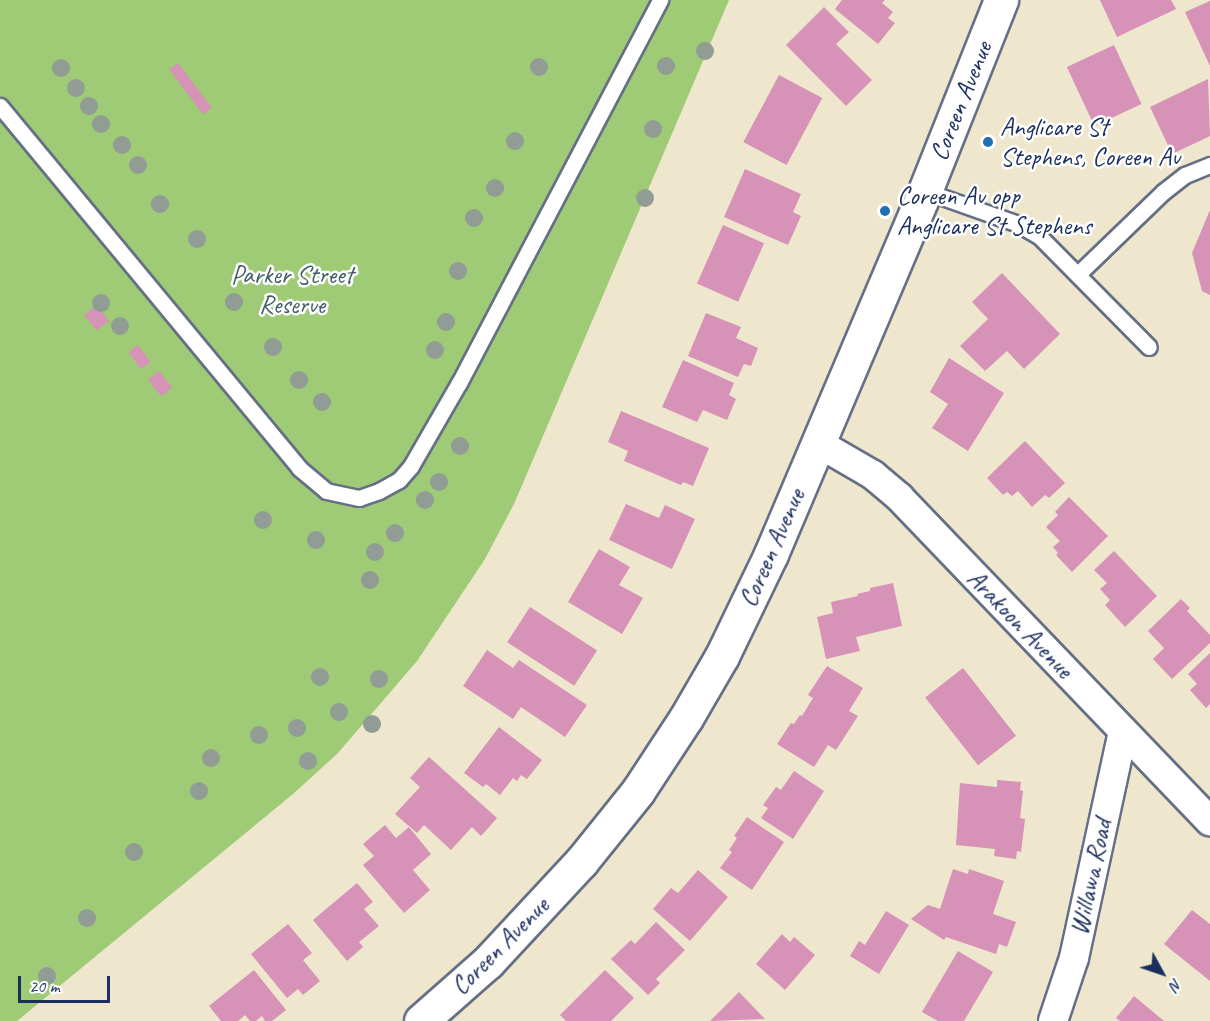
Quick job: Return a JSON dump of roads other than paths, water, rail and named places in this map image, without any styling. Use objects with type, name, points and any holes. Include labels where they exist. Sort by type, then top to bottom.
[{"type":"street","name":"Coreen Avenue","points":[[421,1021],[518,932],[581,862],[638,791],[722,656],[771,554],[925,191],[1001,0]]},
{"type":"street","name":"Arakoon Avenue","points":[[818,442],[873,475],[900,498],[1210,821]]},
{"type":"street","name":"Willawa Road","points":[[1053,1021],[1074,958],[1123,731]]},
{"type":"lane","points":[[0,106],[299,468],[326,491],[359,498],[379,491],[399,480],[411,466],[660,0]]},
{"type":"lane","points":[[1078,274],[1164,192],[1185,175],[1210,165]]},
{"type":"lane","points":[[925,191],[1018,224],[1039,236],[1149,347]]},
{"type":"place","name":"Anglicare St Stephens, Coreen Av","points":[[988,142]]},
{"type":"place","name":"Coreen Av opp Anglicare St Stephens","points":[[885,211]]},
{"type":"park label","name":"Parker Street Reserve","points":[[292,290]]}]
